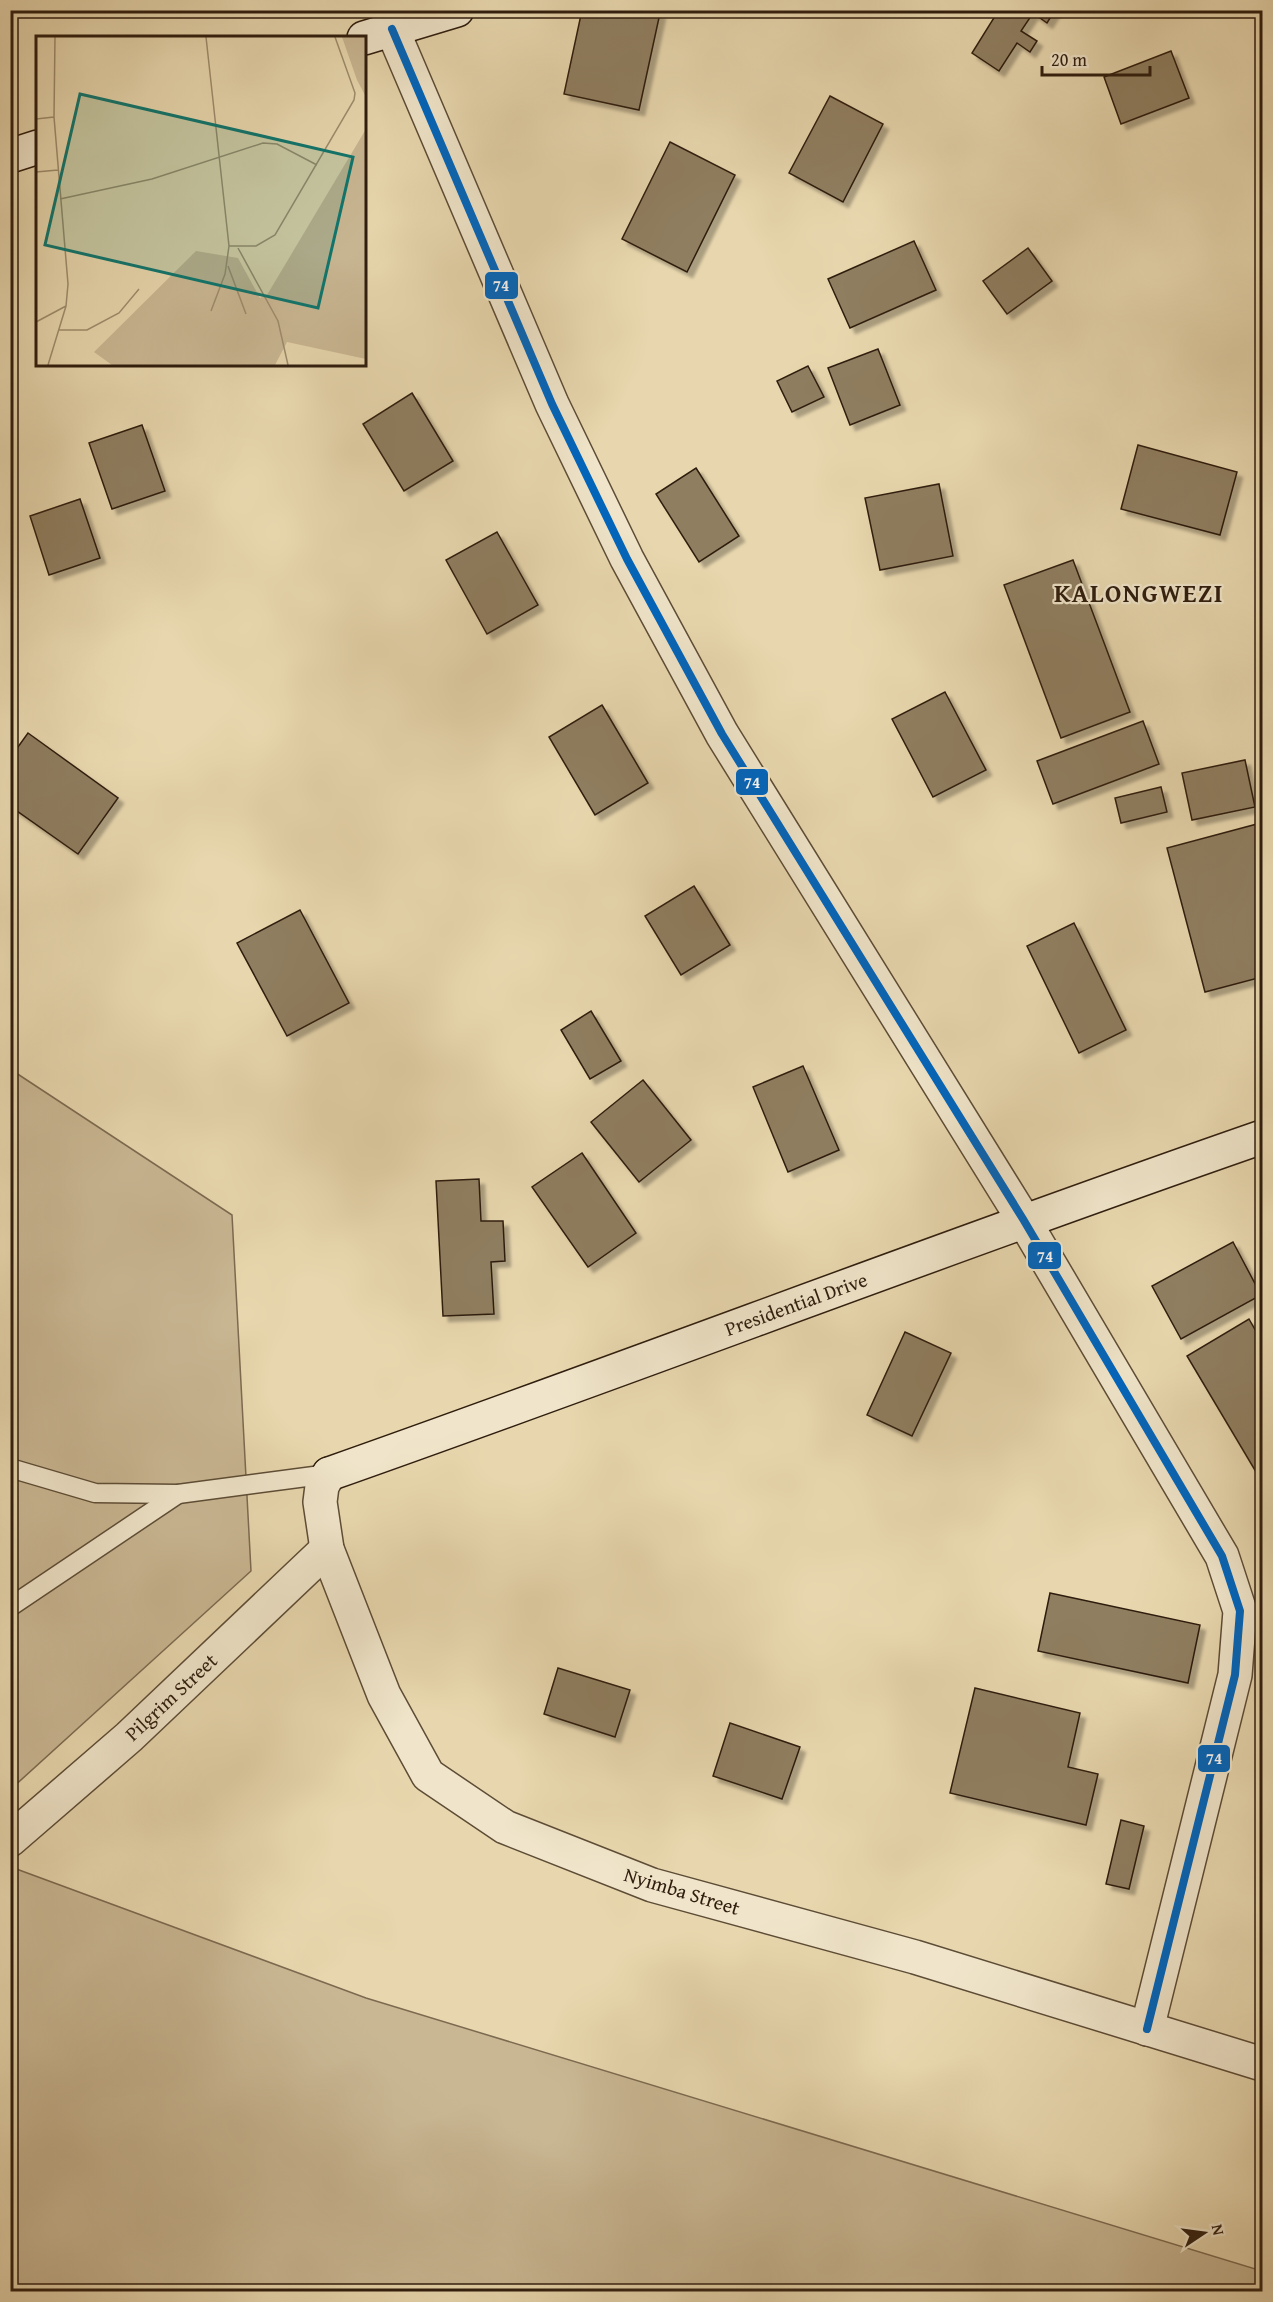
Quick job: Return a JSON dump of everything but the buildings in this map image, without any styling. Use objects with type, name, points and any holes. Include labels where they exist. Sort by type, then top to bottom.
[{"type":"street","points":[[457,10],[378,33],[627,560],[722,734],[1023,1219],[1222,1556],[1240,1611],[1235,1676],[1147,2029]]},
{"type":"street","points":[[10,156],[36,148]]},
{"type":"street","name":"Presidential Drive","points":[[329,1474],[582,1384],[1023,1219],[1263,1137]]},
{"type":"street","name":"Nyimba Street","points":[[329,1474],[322,1486],[320,1502],[327,1549],[384,1695],[428,1775],[505,1827],[652,1885],[915,1957],[1263,2064]]},
{"type":"street","name":"Pilgrim Street","points":[[10,1840],[129,1737],[327,1549]]},
{"type":"lane","points":[[10,1468],[95,1493],[178,1494],[329,1474]]},
{"type":"lane","points":[[10,1607],[178,1494]]},
{"type":"shaded area","points":[[10,1069],[232,1215],[251,1571],[11,1789]]},
{"type":"shaded area","points":[[11,1867],[366,1998],[1262,2271],[1262,2291],[11,2291]]},
{"type":"transit line","name":"74","points":[[392,29],[552,404],[627,559],[722,734],[1023,1219],[1222,1556],[1240,1611],[1235,1675],[1147,2029]]},
{"type":"district","name":"KALONGWEZI","points":[[1139,593]]}]
